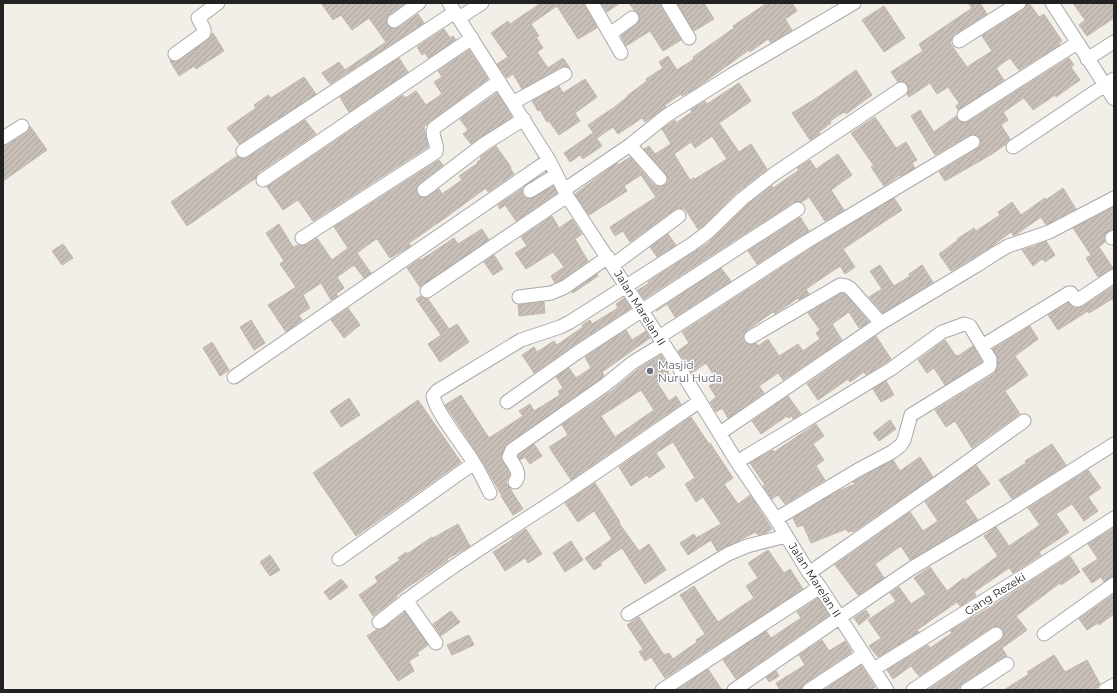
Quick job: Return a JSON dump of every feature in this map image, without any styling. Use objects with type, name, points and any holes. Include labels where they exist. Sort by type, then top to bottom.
[{"type":"street","points":[[175,54],[204,33],[204,29],[198,18],[218,3]]},
{"type":"street","points":[[394,21],[419,3]]},
{"type":"street","points":[[243,151],[454,11],[482,3]]},
{"type":"street","points":[[592,3],[621,53]]},
{"type":"street","points":[[668,3],[690,38]]},
{"type":"street","points":[[427,292],[566,193],[666,116],[733,74],[854,3]]},
{"type":"street","points":[[958,41],[1019,3]]},
{"type":"street","points":[[1057,5],[1087,59],[1109,82],[1114,99]]},
{"type":"street","name":"Jalan Marelan II","points":[[454,11],[514,102],[549,160],[566,193],[700,401],[737,462],[776,519],[809,573],[820,587],[874,669],[884,689]]},
{"type":"street","points":[[610,34],[632,18]]},
{"type":"street","points":[[263,180],[472,38]]},
{"type":"street","points":[[1087,59],[1114,42]]},
{"type":"street","points":[[964,115],[1077,43]]},
{"type":"street","points":[[514,102],[565,74]]},
{"type":"street","points":[[302,238],[436,152],[437,148],[432,135],[434,128],[499,81]]},
{"type":"street","points":[[1013,147],[1109,82]]},
{"type":"street","points":[[490,493],[474,463],[439,410],[433,398],[437,391],[528,336],[560,328],[626,286],[708,232],[742,199],[774,174],[901,89]]},
{"type":"street","points":[[424,190],[484,144],[524,120]]},
{"type":"street","points":[[3,138],[22,126]]},
{"type":"street","points":[[515,482],[518,475],[509,457],[512,450],[605,385],[661,340],[806,242],[973,142]]},
{"type":"street","points":[[630,145],[660,179]]},
{"type":"street","points":[[234,377],[549,160]]},
{"type":"street","points":[[530,191],[556,175]]},
{"type":"street","points":[[720,433],[881,323],[996,253],[1008,246],[1049,232],[1114,198]]},
{"type":"street","points":[[507,402],[578,352],[798,209]]},
{"type":"street","points":[[519,297],[558,291],[565,288],[610,261],[679,216]]},
{"type":"street","points":[[982,346],[1069,293],[1071,293],[1075,299],[1078,300],[1114,276]]},
{"type":"street","points":[[752,337],[840,285],[850,288],[881,323]]},
{"type":"street","points":[[737,462],[891,369],[942,332],[964,324],[970,326],[990,359],[990,365],[912,415],[904,440],[901,445],[892,452],[858,470],[776,519]]},
{"type":"street","points":[[379,622],[406,600],[479,549],[547,506],[700,401]]},
{"type":"street","points":[[809,573],[1024,421]]},
{"type":"street","points":[[734,690],[912,568],[1114,444]]},
{"type":"street","points":[[339,559],[474,463]]},
{"type":"street","name":"Gang Rezeki","points":[[874,669],[1114,518]]},
{"type":"street","points":[[628,614],[728,554],[747,546],[786,536]]},
{"type":"street","points":[[1044,634],[1114,584]]},
{"type":"street","points":[[662,690],[820,587]]},
{"type":"street","points":[[406,600],[436,643]]},
{"type":"street","points":[[913,690],[996,634]]},
{"type":"street","points":[[810,690],[864,654]]},
{"type":"street","points":[[967,690],[1007,664]]},
{"type":"street","points":[[1105,690],[1114,686]]},
{"type":"building","points":[[321,3],[405,3],[387,17],[386,21],[388,26],[391,28],[398,28],[418,14],[424,23],[330,84],[322,73],[339,62],[345,70],[386,42],[369,18],[352,30],[341,15],[333,20]]},
{"type":"building","points":[[541,3],[584,3],[597,28],[578,39],[557,6],[531,24],[539,36],[536,37],[543,48],[537,52],[548,68],[563,58],[570,68],[566,66],[561,67],[522,89],[513,74],[507,78],[497,64],[508,57],[491,33],[508,21],[510,24]]},
{"type":"building","points":[[601,3],[620,3],[607,12]]},
{"type":"building","points":[[629,3],[660,3],[681,40],[663,51],[650,31],[626,46],[621,36],[637,24],[640,18],[638,13]]},
{"type":"building","points":[[677,3],[704,3],[714,19],[694,31]]},
{"type":"building","points":[[767,3],[792,3],[797,11],[785,19],[792,30],[771,43],[768,39],[750,52],[749,50],[696,88],[682,96],[681,94],[665,105],[666,107],[645,122],[642,118],[618,134],[613,127],[597,138],[588,125],[616,106],[647,81],[646,79],[663,68],[659,62],[668,56],[677,70],[694,59],[693,57],[734,28],[733,26]]},
{"type":"building","points":[[968,3],[980,3],[987,14],[955,34],[950,43],[967,67],[992,51],[982,36],[1023,10],[1027,3],[1029,3],[1039,17],[1044,14],[1062,41],[1059,43],[1060,45],[1019,70],[1010,58],[996,68],[1004,80],[958,110],[956,106],[959,103],[948,87],[937,94],[930,83],[909,97],[907,94],[909,89],[907,84],[904,82],[898,82],[891,72],[923,51],[919,44],[972,8]]},
{"type":"building","points":[[1073,3],[1114,3],[1114,18],[1087,36],[1079,25],[1085,20]]},
{"type":"building","points":[[884,6],[905,38],[884,52],[862,20]]},
{"type":"building","points":[[444,29],[450,38],[453,36],[456,40],[428,58],[425,53],[422,55],[417,47]]},
{"type":"building","points":[[213,33],[224,51],[196,69],[194,66],[179,76],[170,61],[175,62],[180,60],[209,39]]},
{"type":"building","points":[[469,50],[488,79],[424,127],[428,147],[313,221],[298,200],[283,210],[267,187],[403,95],[405,98],[416,91],[426,105],[442,94],[434,82],[442,77],[438,71]]},
{"type":"building","points":[[399,58],[408,72],[349,112],[340,97]]},
{"type":"building","points":[[1069,58],[1074,65],[1071,67],[1080,80],[1056,97],[1055,95],[1033,110],[1024,98],[1003,112],[1008,120],[1001,125],[1010,139],[1006,144],[992,154],[945,181],[939,172],[977,149],[980,146],[980,138],[977,135],[969,135],[935,155],[911,116],[920,110],[934,132],[956,116],[961,122],[968,122]]},
{"type":"building","points":[[856,70],[872,95],[846,114],[844,112],[830,121],[831,123],[819,132],[820,134],[810,140],[792,113],[818,97]]},
{"type":"building","points":[[304,77],[316,94],[239,144],[227,128],[256,108],[254,105],[268,95],[271,98]]},
{"type":"building","points":[[585,79],[597,97],[575,113],[580,121],[559,135],[549,121],[547,122],[540,110],[538,111],[532,101],[559,86],[563,93]]},
{"type":"building","points":[[739,83],[751,101],[719,123],[739,152],[751,144],[767,169],[736,193],[703,226],[698,229],[685,209],[678,208],[630,242],[623,231],[615,236],[610,227],[656,197],[641,175],[624,186],[627,191],[589,215],[575,194],[617,163],[618,165],[630,157],[654,185],[658,187],[665,185],[668,181],[666,174],[644,149],[649,146],[655,154],[671,144],[662,129],[675,120],[676,123],[692,112],[691,110],[705,101],[707,104]],"holes":[[[712,136],[727,159],[695,179],[690,180],[674,154],[691,142],[695,148]]]},
{"type":"building","points":[[497,93],[512,117],[471,144],[463,134],[468,130],[460,119]]},
{"type":"building","points":[[875,117],[896,148],[906,142],[917,160],[912,163],[915,168],[901,176],[900,175],[884,186],[871,167],[874,166],[851,133]]},
{"type":"building","points":[[305,120],[316,134],[258,173],[256,178],[187,226],[171,202],[237,156],[243,159],[247,158]]},
{"type":"building","points":[[30,126],[47,150],[3,181],[3,146],[26,133]]},
{"type":"building","points":[[593,133],[602,146],[583,159],[580,155],[570,162],[564,153]]},
{"type":"building","points":[[496,146],[511,167],[510,168],[514,174],[488,192],[486,188],[409,243],[411,246],[390,258],[377,239],[373,241],[357,253],[371,273],[364,278],[354,265],[337,277],[344,288],[336,294],[338,296],[331,300],[321,283],[303,295],[310,308],[299,315],[302,320],[286,332],[268,305],[296,287],[280,264],[284,261],[266,233],[279,224],[293,247],[298,245],[306,245],[317,238],[332,260],[348,248],[334,227],[439,160],[443,165],[419,184],[416,191],[418,195],[425,198],[439,189],[442,194],[462,180],[459,176],[478,163],[477,162],[481,159],[480,157]]},
{"type":"building","points":[[838,154],[852,175],[831,190],[844,210],[825,221],[809,197],[802,202],[794,202],[644,299],[638,290],[708,243],[747,205],[772,186],[773,188],[799,170],[797,168],[810,160],[816,169]]},
{"type":"building","points":[[553,186],[557,193],[516,221],[505,205],[500,209],[498,205],[523,188],[523,196],[531,199]]},
{"type":"building","points":[[1063,188],[1076,209],[1046,225],[1041,217],[1014,236],[1011,232],[988,249],[951,271],[939,254],[958,240],[957,239],[974,228],[976,231],[1000,215],[998,212],[1012,202],[1021,215],[1045,198],[1046,200]]},
{"type":"building","points":[[894,198],[902,210],[843,249],[855,267],[845,274],[840,266],[806,289],[809,294],[799,300],[798,298],[775,314],[773,312],[747,330],[743,337],[747,344],[751,345],[756,343],[758,346],[768,339],[779,356],[798,344],[803,351],[820,339],[816,333],[820,330],[808,313],[842,293],[845,294],[869,322],[859,328],[849,312],[832,324],[842,340],[783,380],[778,373],[759,386],[764,393],[728,418],[722,408],[716,412],[710,402],[716,397],[709,386],[717,380],[706,363],[692,373],[678,351],[689,343],[682,332],[810,249]]},
{"type":"building","points":[[1114,207],[1114,229],[1106,233],[1104,237],[1105,242],[1099,247],[1113,268],[1098,277],[1086,258],[1091,255],[1073,228]]},
{"type":"building","points":[[552,216],[559,228],[572,219],[582,234],[575,239],[588,261],[555,283],[551,276],[564,267],[553,252],[526,269],[515,253],[527,246],[521,237]]},
{"type":"building","points":[[800,217],[809,231],[757,264],[748,251]]},
{"type":"building","points":[[482,229],[489,240],[420,287],[407,268],[454,238],[458,244]]},
{"type":"building","points":[[668,234],[676,245],[657,257],[650,247]]},
{"type":"building","points":[[1046,241],[1055,255],[1045,262],[1042,259],[1033,266],[1022,250]]},
{"type":"building","points":[[63,244],[73,258],[62,265],[52,251]]},
{"type":"building","points":[[494,255],[503,269],[493,275],[484,262]]},
{"type":"building","points":[[880,265],[894,286],[910,276],[909,274],[922,265],[933,282],[883,313],[869,297],[882,289],[870,271]]},
{"type":"building","points":[[721,268],[731,281],[675,317],[667,304],[656,311]]},
{"type":"building","points":[[597,274],[598,276],[573,293],[572,292]]},
{"type":"building","points":[[1114,286],[1114,302],[1112,299],[1089,313],[1088,311],[1058,330],[1048,315],[1068,303],[1075,308],[1082,307]]},
{"type":"building","points":[[421,296],[428,299],[449,329],[457,324],[469,342],[440,362],[428,344],[441,335],[416,299]]},
{"type":"building","points":[[624,298],[631,308],[534,373],[522,355],[534,347],[537,352],[554,341],[557,345],[583,327],[582,325],[590,320],[592,324],[618,308],[616,304]]},
{"type":"building","points":[[544,302],[545,313],[519,316],[518,305]]},
{"type":"building","points":[[348,308],[360,325],[344,338],[331,320]]},
{"type":"building","points":[[251,320],[265,343],[254,350],[240,327]]},
{"type":"building","points":[[1030,326],[1038,339],[1015,356],[1028,375],[1005,391],[1020,414],[972,448],[955,421],[946,427],[935,410],[994,374],[997,368],[998,359],[993,349]]},
{"type":"building","points":[[626,330],[632,340],[646,331],[650,338],[602,372],[604,375],[600,379],[505,446],[501,457],[510,474],[506,482],[523,509],[513,515],[483,462],[445,405],[461,395],[489,438],[523,416],[519,411],[530,404],[534,411],[560,395],[558,391],[563,388],[556,377],[569,368],[576,378],[591,368],[585,357]]},
{"type":"building","points":[[876,336],[891,359],[866,375],[864,372],[850,382],[848,379],[818,400],[807,384]]},
{"type":"building","points":[[945,340],[956,356],[973,346],[982,362],[945,385],[934,368],[927,373],[918,360]]},
{"type":"building","points":[[212,342],[229,370],[220,376],[203,348]]},
{"type":"building","points":[[661,355],[664,359],[670,377],[658,384],[669,401],[676,396],[681,404],[571,480],[549,447],[568,435],[562,425],[610,392],[637,370]],"holes":[[[641,390],[654,410],[615,437],[601,416]]]},
{"type":"building","points":[[886,381],[894,395],[881,402],[873,389]]},
{"type":"building","points":[[788,396],[801,414],[793,419],[792,416],[788,418],[787,416],[761,434],[752,421]]},
{"type":"building","points":[[349,398],[360,415],[341,427],[330,411]]},
{"type":"building","points":[[418,400],[461,462],[356,536],[313,473]]},
{"type":"building","points":[[691,417],[733,478],[724,484],[738,504],[750,495],[772,529],[766,533],[758,535],[756,532],[717,551],[711,540],[688,555],[680,543],[694,534],[696,538],[721,524],[703,497],[696,502],[685,484],[695,478],[673,442],[656,453],[665,467],[649,478],[647,475],[631,486],[619,467]]},
{"type":"building","points":[[890,420],[896,429],[879,441],[873,433]]},
{"type":"building","points":[[816,424],[824,436],[813,444],[824,460],[816,466],[825,480],[785,504],[778,495],[772,499],[763,486],[765,485],[750,463],[773,450],[774,452]]},
{"type":"building","points":[[534,444],[542,456],[530,464],[525,457],[520,460],[518,455]]},
{"type":"building","points":[[1052,444],[1066,465],[1012,499],[999,480]]},
{"type":"building","points":[[920,457],[933,477],[853,532],[848,532],[846,529],[811,543],[803,525],[797,527],[793,518],[834,493],[855,484],[853,482],[893,460],[900,471]]},
{"type":"building","points":[[976,465],[990,484],[965,501],[978,520],[910,560],[901,546],[875,564],[884,578],[858,595],[835,565],[910,512],[923,531],[938,521],[925,502]]},
{"type":"building","points":[[1088,470],[1101,488],[1088,497],[1098,511],[1084,521],[1072,504],[1056,514],[1069,532],[1039,552],[1041,555],[1013,573],[1009,568],[974,592],[976,596],[960,606],[957,602],[917,630],[919,632],[878,657],[869,646],[881,638],[868,620],[896,601],[890,593],[899,587],[911,604],[926,594],[914,578],[930,567],[947,591],[964,578],[965,580],[998,556],[984,536],[996,527],[1009,546],[1040,525],[1028,508]]},
{"type":"building","points":[[595,483],[620,522],[619,523],[639,551],[649,544],[666,570],[645,584],[622,548],[600,563],[602,565],[594,570],[585,558],[612,539],[594,511],[578,522],[565,503]]},
{"type":"building","points":[[458,524],[470,546],[447,559],[448,560],[405,589],[373,616],[359,595],[378,582],[375,577],[400,560],[398,558],[406,552],[407,554],[432,537],[433,538]]},
{"type":"building","points":[[1114,528],[1114,576],[1104,582],[1101,577],[1092,583],[1082,569],[1098,559],[1088,544]]},
{"type":"building","points":[[526,529],[542,554],[528,563],[525,558],[505,571],[493,552]]},
{"type":"building","points":[[571,541],[583,560],[565,572],[553,553]]},
{"type":"building","points":[[768,550],[784,573],[790,569],[803,589],[665,678],[651,657],[645,661],[639,652],[643,649],[627,625],[639,617],[664,655],[669,653],[673,659],[697,642],[696,640],[705,634],[680,595],[694,586],[718,622],[754,598],[746,586],[758,578],[748,563]]},
{"type":"building","points":[[270,555],[280,570],[270,576],[260,562]]},
{"type":"building","points":[[1070,556],[1080,572],[1061,585],[1060,583],[1016,616],[1027,630],[1002,648],[1007,656],[1003,657],[963,683],[957,690],[928,690],[1001,640],[1004,634],[1000,627],[992,627],[919,676],[911,666],[893,679],[887,670],[928,645],[930,648],[952,633],[950,631],[986,610]]},
{"type":"building","points":[[341,579],[348,587],[330,600],[324,592]]},
{"type":"building","points":[[1114,594],[1114,614],[1099,625],[1098,623],[1087,630],[1079,619]]},
{"type":"building","points":[[818,598],[829,615],[736,679],[723,660],[766,631],[771,638],[801,618],[797,612]]},
{"type":"building","points":[[866,610],[870,616],[859,625],[854,618]]},
{"type":"building","points":[[451,611],[460,622],[441,636],[433,624]]},
{"type":"building","points":[[405,612],[428,645],[417,653],[419,655],[409,661],[414,671],[398,681],[367,636],[376,630],[384,628]]},
{"type":"building","points":[[469,635],[474,645],[452,655],[447,645]]},
{"type":"building","points":[[822,640],[829,651],[845,641],[852,652],[805,683],[801,690],[780,690],[776,683],[805,665],[799,655]]},
{"type":"building","points":[[1054,655],[1065,672],[1087,660],[1100,684],[1098,687],[1093,690],[1004,690],[1029,674],[1027,672]]},
{"type":"building","points":[[861,665],[875,687],[870,690],[824,690]]},
{"type":"building","points":[[708,669],[722,690],[677,690]]},
{"type":"building","points":[[776,671],[779,676],[769,682],[766,677]]},
{"type":"place","name":"Masjid Nurul Huda","points":[[650,371]]}]
